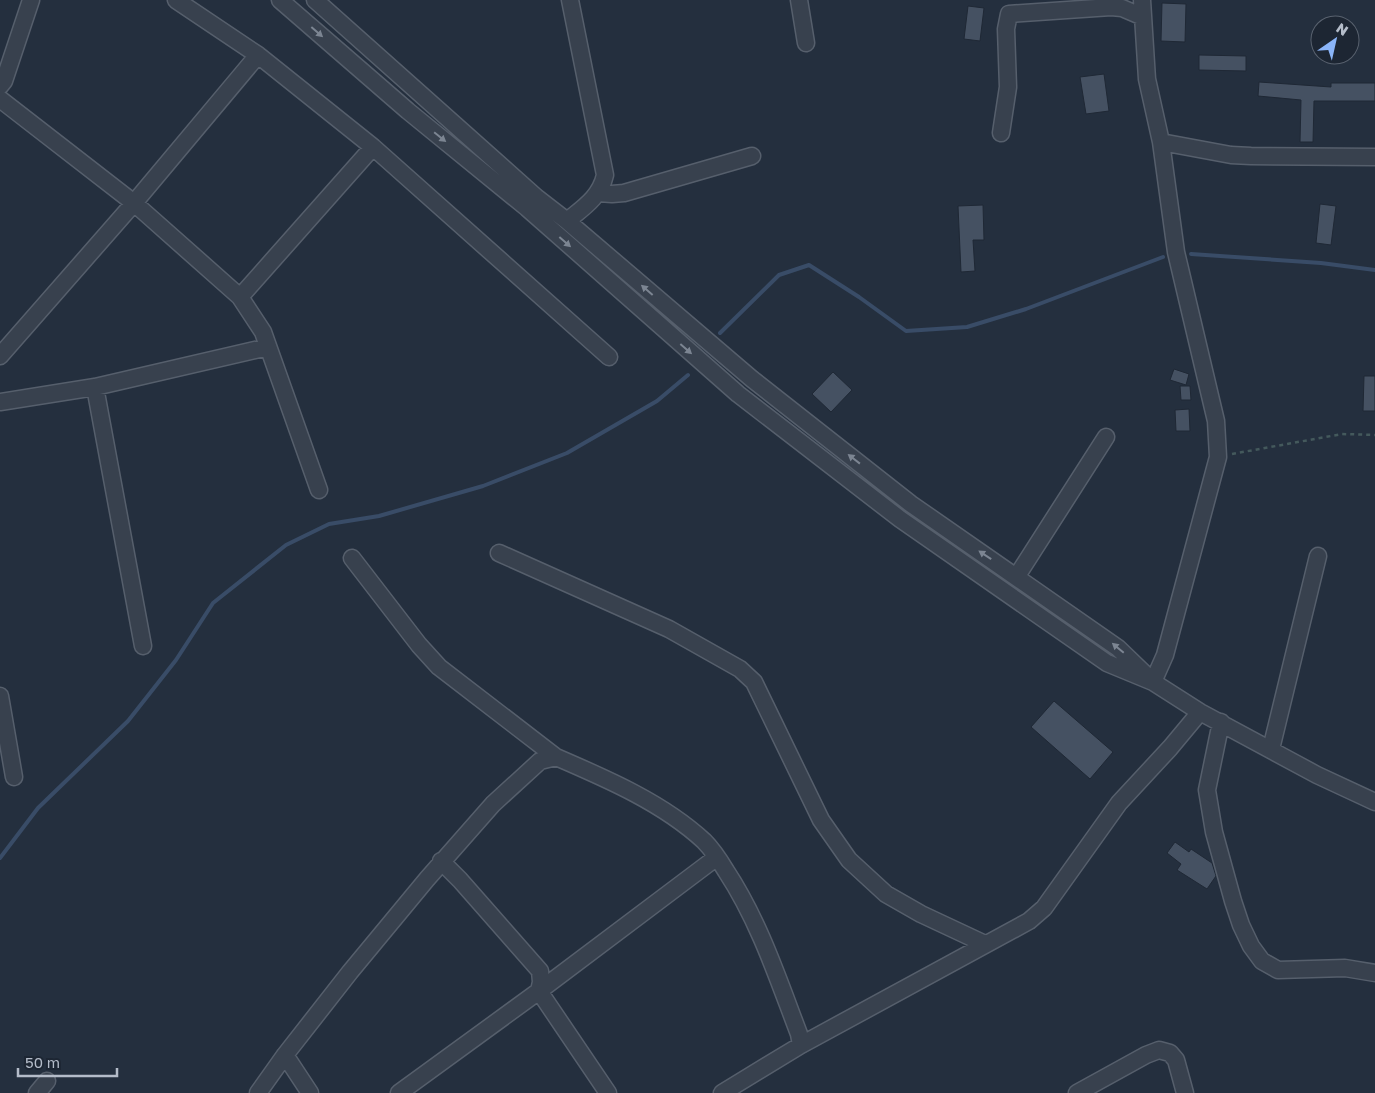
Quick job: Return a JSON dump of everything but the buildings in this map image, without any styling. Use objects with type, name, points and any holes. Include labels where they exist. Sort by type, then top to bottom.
[{"type":"street","points":[[0,86],[7,73],[31,0]]},
{"type":"street","points":[[176,0],[258,55],[373,147],[609,357]]},
{"type":"street","points":[[280,0],[408,110],[527,208],[738,394],[900,519],[1107,663],[1153,682],[1200,712],[1317,775],[1375,802]]},
{"type":"street","points":[[315,0],[536,197],[567,221],[752,379],[911,504],[1118,648],[1153,682]]},
{"type":"street","points":[[567,221],[590,202],[603,184],[605,174],[570,0]]},
{"type":"street","points":[[799,0],[806,43]]},
{"type":"street","points":[[1142,0],[1147,79],[1161,142],[1176,252],[1216,421],[1218,457],[1165,655],[1153,682]]},
{"type":"street","points":[[1001,133],[1008,87],[1006,29],[1009,7],[1111,6],[1122,8],[1143,17]]},
{"type":"street","points":[[0,356],[134,203],[258,55]]},
{"type":"street","points":[[0,99],[134,203],[240,297],[263,332],[319,490]]},
{"type":"street","points":[[1161,142],[1244,156],[1375,158]]},
{"type":"street","points":[[240,297],[373,147]]},
{"type":"street","points":[[598,192],[624,193],[752,156]]},
{"type":"street","points":[[0,402],[95,387],[268,347]]},
{"type":"street","points":[[95,387],[143,646]]},
{"type":"street","points":[[1017,576],[1106,437]]},
{"type":"street","points":[[499,553],[669,629],[740,669],[754,682],[822,820],[849,860],[886,894],[920,914],[985,944]]},
{"type":"street","points":[[1271,750],[1318,556]]},
{"type":"street","points":[[352,558],[418,645],[439,667],[556,757],[642,798],[682,823],[705,842],[739,892],[752,917],[799,1034],[800,1045]]},
{"type":"street","points":[[0,696],[14,777]]},
{"type":"street","points":[[722,1093],[800,1045],[1029,921],[1044,908],[1119,802],[1170,748],[1200,712]]},
{"type":"street","points":[[1221,722],[1207,790],[1214,832],[1233,901],[1240,925],[1251,946],[1262,961],[1278,970],[1345,968],[1375,973]]},
{"type":"street","points":[[258,1093],[285,1055],[350,972],[441,861],[492,804],[528,770],[540,761],[556,757]]},
{"type":"street","points":[[399,1093],[539,991],[717,857]]},
{"type":"street","points":[[441,861],[540,971],[541,982],[539,991],[608,1093]]},
{"type":"street","points":[[1078,1093],[1146,1055],[1159,1050],[1170,1052],[1176,1060],[1185,1093]]},
{"type":"street","points":[[285,1055],[310,1093]]},
{"type":"path","points":[[1218,457],[1342,434],[1375,435]]},
{"type":"waterway","points":[[1191,254],[1321,263],[1375,270]]},
{"type":"waterway","points":[[720,333],[779,275],[809,265],[859,297],[906,331],[967,327],[1026,309],[1163,257]]},
{"type":"waterway","points":[[0,858],[38,808],[128,721],[176,660],[213,603],[286,545],[329,524],[379,516],[483,486],[567,453],[657,401],[688,375]]}]
